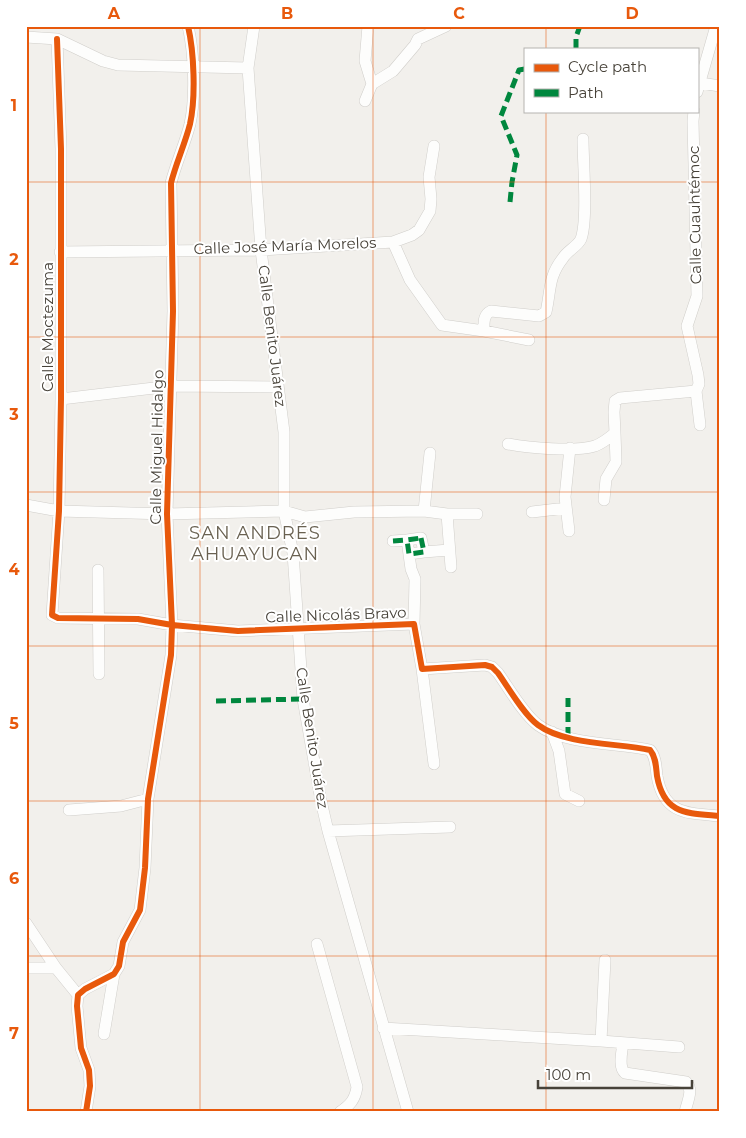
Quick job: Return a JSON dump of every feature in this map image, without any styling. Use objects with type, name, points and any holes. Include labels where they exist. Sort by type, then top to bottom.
[{"type":"street","name":"Calle Miguel Hidalgo","points":[[104,1034],[114,974],[119,966],[123,942],[140,910],[145,868],[148,799],[171,655],[172,624],[167,514],[171,386],[171,183],[190,122],[193,68],[188,26]]},
{"type":"street","name":"Calle Benito Juárez","points":[[254,26],[248,68],[261,250],[284,432],[284,511],[293,553],[300,629],[303,699],[328,831],[408,1112]]},
{"type":"street","points":[[368,26],[365,61],[372,84]]},
{"type":"street","points":[[365,101],[372,84],[393,71],[418,39],[446,26]]},
{"type":"street","points":[[716,26],[701,63],[698,88],[720,86]]},
{"type":"street","points":[[26,37],[57,39],[103,61],[118,65],[248,68]]},
{"type":"street","name":"Calle Moctezuma","points":[[52,615],[59,511],[61,398],[61,149],[57,39]]},
{"type":"street","name":"Calle Cuauhtémoc","points":[[694,112],[693,192],[697,296],[687,326],[698,376],[699,384],[696,391],[700,425]]},
{"type":"street","points":[[484,331],[484,318],[491,311],[539,316],[546,312],[551,276],[564,256],[580,241],[582,233],[584,215],[583,139]]},
{"type":"street","name":"Calle José María Morelos","points":[[60,252],[261,250],[394,242],[419,230],[430,211],[429,177],[434,146]]},
{"type":"street","points":[[394,242],[410,280],[442,325],[529,340]]},
{"type":"street","points":[[61,398],[171,386],[278,387]]},
{"type":"street","points":[[604,500],[606,479],[616,462],[615,401],[620,398],[696,391]]},
{"type":"street","points":[[508,444],[526,447],[570,448],[595,446],[605,441],[615,432]]},
{"type":"street","points":[[569,531],[565,497],[570,448]]},
{"type":"street","points":[[424,511],[430,453]]},
{"type":"street","points":[[26,504],[59,511],[167,514],[284,511],[305,517],[354,512],[424,511],[447,514],[477,514]]},
{"type":"street","points":[[532,512],[566,508]]},
{"type":"street","points":[[447,514],[451,567]]},
{"type":"street","points":[[393,541],[421,538],[424,552]]},
{"type":"street","points":[[407,540],[411,569],[415,579],[414,624]]},
{"type":"street","points":[[409,554],[449,550]]},
{"type":"street","points":[[98,570],[99,674]]},
{"type":"street","name":"Calle Nicolás Bravo","points":[[52,615],[58,618],[138,619],[238,631],[414,624],[422,669],[434,764]]},
{"type":"street","points":[[422,669],[485,665],[492,667],[538,725],[552,732],[604,744],[650,750],[653,754],[659,786],[664,799],[673,808],[686,813],[720,816]]},
{"type":"street","points":[[552,732],[559,751],[565,794],[579,801]]},
{"type":"street","points":[[69,810],[121,806],[148,799]]},
{"type":"street","points":[[328,831],[450,828]]},
{"type":"street","points":[[26,923],[56,968],[78,995],[77,1006],[81,1048],[89,1070],[90,1086],[86,1112]]},
{"type":"street","points":[[318,944],[357,1087],[356,1097],[350,1105],[340,1112]]},
{"type":"street","points":[[601,1041],[605,960]]},
{"type":"street","points":[[26,968],[56,968]]},
{"type":"street","points":[[78,995],[114,974]]},
{"type":"street","points":[[383,1028],[679,1047]]},
{"type":"street","points":[[623,1043],[622,1071],[686,1082],[690,1085],[685,1112]]},
{"type":"marked path","points":[[576,48],[576,37],[580,26]]},
{"type":"marked path","points":[[510,202],[517,155],[501,116],[519,70],[524,69]]},
{"type":"marked path","points":[[421,538],[424,552],[409,554],[407,540],[421,538]]},
{"type":"marked path","points":[[393,541],[407,540]]},
{"type":"marked path","points":[[568,698],[568,737]]},
{"type":"marked path","points":[[216,701],[303,699]]},
{"type":"cycle path","points":[[86,1112],[90,1086],[89,1070],[81,1048],[77,1006],[78,995],[85,989],[114,974],[119,966],[123,942],[140,910],[145,868],[148,799],[171,655],[172,625],[167,514],[173,311],[171,183],[192,113],[194,75],[188,26]]},
{"type":"cycle path","points":[[57,39],[61,149],[61,399],[59,511],[52,615],[58,618],[138,619],[172,625],[238,631],[414,624],[422,669],[485,665],[492,667],[522,708],[538,725],[549,732],[577,740],[650,750],[655,759],[660,789],[671,805],[687,812],[720,816]]},
{"type":"district","name":"SAN ANDRÉS AHUAYUCAN","points":[[255,543]]}]
